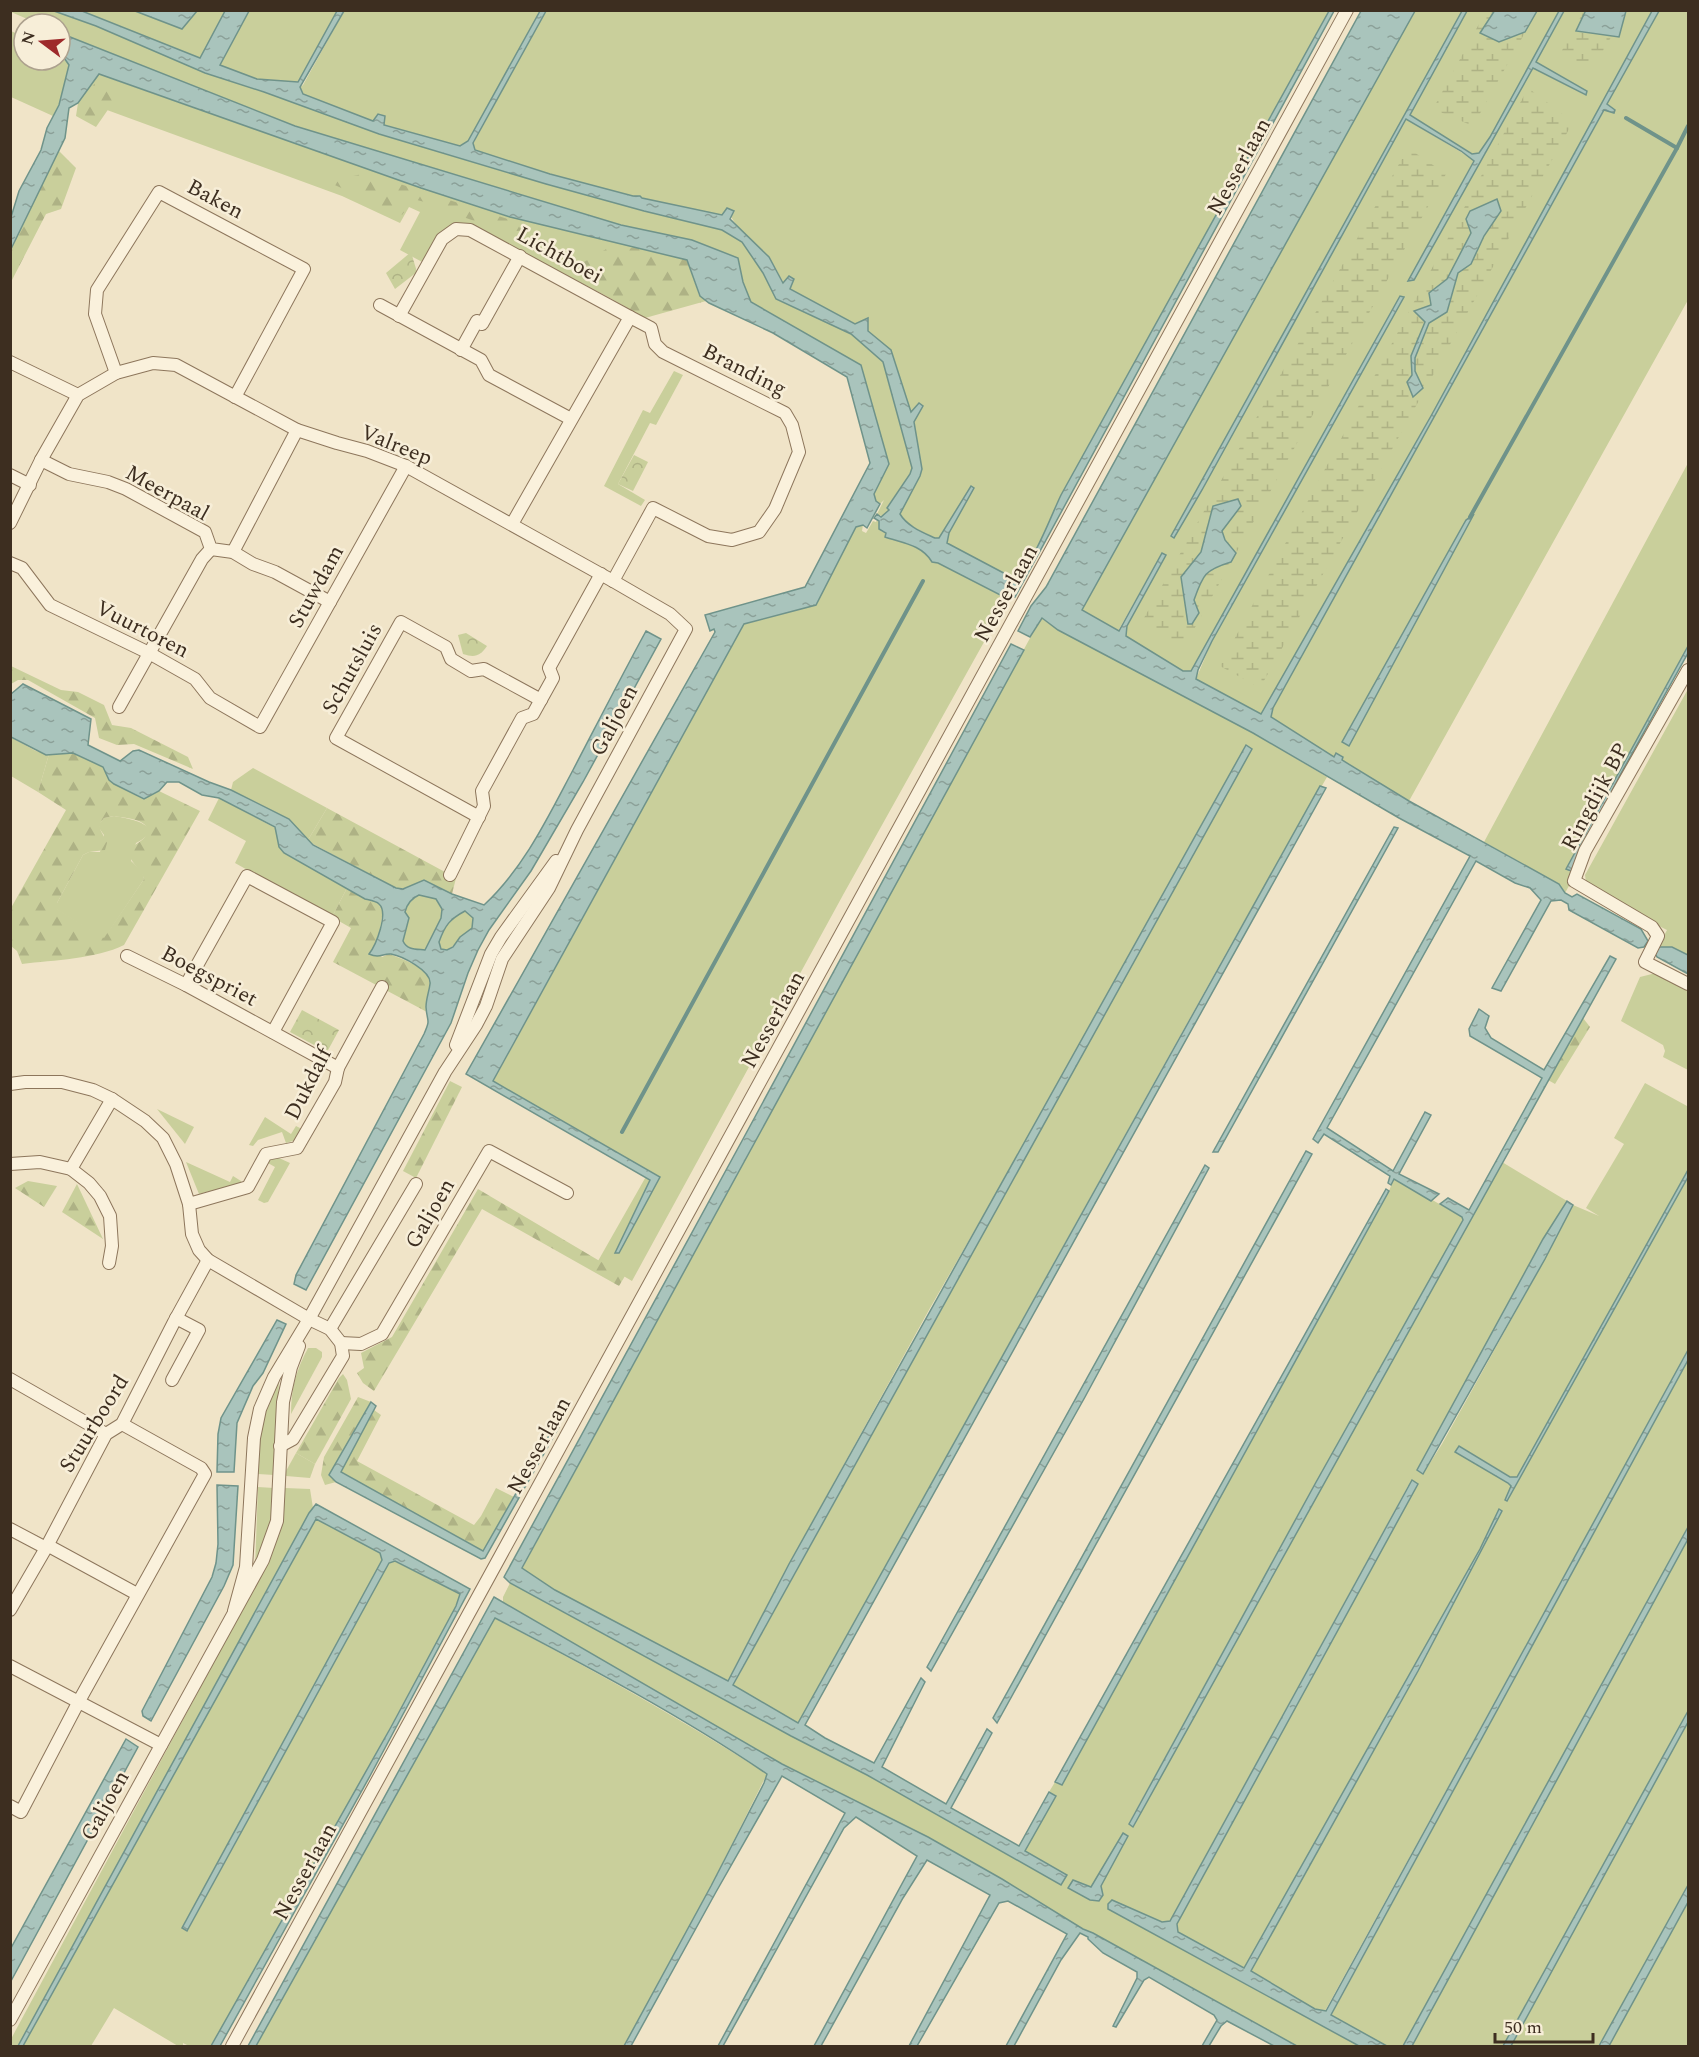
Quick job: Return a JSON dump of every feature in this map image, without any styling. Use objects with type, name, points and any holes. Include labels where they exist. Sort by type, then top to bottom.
[{"type":"street","name":"Nesserlaan","points":[[232,2046],[1347,10]]},
{"type":"street","name":"Baken","points":[[116,373],[95,314],[97,290],[159,192],[304,269],[235,397]]},
{"type":"street","name":"Lichtboei","points":[[399,316],[442,238],[456,229],[470,230],[630,317]]},
{"type":"street","points":[[461,350],[477,321],[482,324],[520,256]]},
{"type":"street","points":[[380,305],[481,360],[489,375],[571,419]]},
{"type":"street","points":[[512,524],[630,317]]},
{"type":"street","name":"Branding","points":[[614,581],[653,508],[708,536],[732,540],[759,532],[775,509],[799,452],[792,425],[784,413],[663,352],[656,344],[651,328],[630,317]]},
{"type":"street","points":[[10,362],[78,395],[41,460],[10,523]]},
{"type":"street","name":"Valreep","points":[[78,395],[116,373],[153,363],[176,365],[297,430],[367,450],[406,466],[614,581],[670,614],[686,629]]},
{"type":"street","points":[[233,552],[297,430]]},
{"type":"street","name":"Meerpaal","points":[[41,460],[69,474],[108,482],[126,489],[205,532],[211,549],[233,552],[330,602]]},
{"type":"street","name":"Stuwdam","points":[[260,727],[406,466]]},
{"type":"street","points":[[10,475],[30,485]]},
{"type":"street","points":[[119,707],[202,559],[211,549]]},
{"type":"street","name":"Vuurtoren","points":[[10,563],[22,568],[50,605],[149,653],[195,679],[210,698],[260,727]]},
{"type":"street","points":[[450,874],[484,806],[482,791],[522,718],[533,714],[541,700],[553,678],[549,668],[601,574]]},
{"type":"street","name":"Schutsluis","points":[[479,817],[336,738],[401,622],[446,647],[451,659],[471,671],[484,669],[541,700]]},
{"type":"street","name":"Galjoen","points":[[234,1611],[246,1567],[254,1438],[260,1409],[274,1377],[309,1319],[445,1072],[491,954],[577,830],[686,629]]},
{"type":"street","name":"Ringdijk BP","points":[[1689,670],[1586,852],[1574,881],[1652,927],[1658,936],[1644,962],[1689,984]]},
{"type":"street","name":"Boegspriet","points":[[186,985],[247,876],[333,922],[273,1032]]},
{"type":"street","name":"Boegspriet","points":[[128,956],[338,1068]]},
{"type":"street","name":"Dukdalf","points":[[189,1204],[248,1187],[266,1154],[297,1148],[335,1082],[338,1068],[382,987]]},
{"type":"street","points":[[10,1084],[62,1082],[93,1090],[112,1099],[145,1121],[163,1138],[179,1170],[189,1204],[195,1243],[208,1260],[330,1329],[341,1343],[343,1356],[293,1439],[280,1446]]},
{"type":"street","points":[[71,1169],[112,1099]]},
{"type":"street","name":"Galjoen","points":[[341,1343],[361,1344],[382,1334],[489,1151],[567,1193]]},
{"type":"street","points":[[10,1164],[40,1162],[71,1169],[90,1183],[100,1196],[110,1216],[112,1246],[109,1263]]},
{"type":"street","name":"Galjoen","points":[[330,1329],[416,1184]]},
{"type":"street","name":"Stuurboord","points":[[10,1610],[47,1547],[106,1434],[122,1424],[208,1260]]},
{"type":"street","name":"Galjoen","points":[[10,2020],[263,1560],[277,1521],[284,1402],[291,1367],[309,1319]]},
{"type":"street","points":[[172,1380],[199,1330],[175,1320]]},
{"type":"street","points":[[10,1379],[106,1434]]},
{"type":"street","points":[[10,1806],[21,1812],[137,1594],[205,1474],[201,1468],[122,1424]]},
{"type":"street","points":[[10,1529],[137,1594]]},
{"type":"street","points":[[10,1666],[161,1745]]},
{"type":"green space","points":[[10,11],[59,12],[12,12]]},
{"type":"green space","points":[[82,11],[135,11],[182,29],[197,11],[225,11],[200,58]]},
{"type":"green space","points":[[249,11],[337,11],[298,82],[257,79],[220,65]]},
{"type":"green space","points":[[344,11],[540,11],[468,141],[460,146],[384,125],[385,116],[378,114],[373,121],[302,94],[300,87]]},
{"type":"green space","points":[[546,11],[1329,11],[1061,495],[1036,551],[1015,579],[946,543],[971,486],[939,538],[916,528],[899,514],[922,469],[911,413],[891,351],[856,324],[789,289],[769,258],[735,223],[728,208],[722,216],[633,196],[550,174],[475,150],[473,144]]},
{"type":"green space","points":[[1415,11],[1462,11],[1171,536],[1174,538],[1406,119],[1474,160],[1409,281],[1414,280],[1533,68],[1585,95],[1587,91],[1536,62],[1564,11],[1586,11],[1619,37],[1626,11],[1652,11],[1431,416],[1261,715],[1196,679],[1212,641],[1404,297],[1400,296],[1191,671],[1183,671],[1126,636],[1127,626],[1162,553],[1118,631],[1082,610]]},
{"type":"green space","points":[[1467,11],[1559,11],[1490,137],[1479,153],[1473,154],[1409,115]]},
{"type":"green space","points":[[1486,11],[1537,11],[1473,126],[1433,109]]},
{"type":"green space","points":[[1584,11],[1626,11],[1595,65],[1576,65],[1560,54]]},
{"type":"green space","points":[[1659,11],[1688,11],[1688,300],[1409,801],[1342,760],[1343,757],[1336,753],[1334,757],[1271,717],[1273,708],[1605,109],[1614,113],[1607,104]]},
{"type":"green space","points":[[72,17],[379,134],[546,184],[722,230],[742,242],[763,273],[776,299],[851,334],[883,362],[912,468],[887,507],[889,510],[882,516],[877,514],[884,500],[880,504],[876,501],[874,494],[889,464],[861,365],[750,302],[738,258],[692,240],[621,225],[295,126],[72,38]]},
{"type":"green space","points":[[11,31],[12,72],[67,72],[59,105],[53,116],[11,97]]},
{"type":"green space","points":[[98,74],[421,188],[634,247],[610,298],[486,233],[465,226],[424,263],[400,250],[420,212],[409,207],[400,223],[342,196],[107,110],[78,103]]},
{"type":"green space","points":[[102,75],[111,78],[114,101],[96,127],[76,116],[78,103]]},
{"type":"green space","points":[[1528,88],[1573,122],[1260,688],[1220,666]]},
{"type":"green space","points":[[1408,148],[1446,174],[1182,651],[1140,625]]},
{"type":"green space","points":[[59,151],[76,168],[61,209],[46,214],[11,282],[11,249]]},
{"type":"green space","points":[[366,173],[535,228],[518,231],[498,229],[466,218],[444,207],[413,199],[402,215],[328,182]]},
{"type":"green space","points":[[634,247],[687,260],[699,295],[706,301],[645,318],[610,298],[572,269],[608,248],[627,258],[623,251]]},
{"type":"green space","points":[[411,252],[417,272],[395,289],[386,273]]},
{"type":"green space","points":[[674,371],[683,375],[656,425],[650,423],[618,484],[645,500],[641,506],[604,486],[643,410],[650,413]]},
{"type":"green space","points":[[634,455],[648,462],[633,491],[618,484]]},
{"type":"green space","points":[[1688,463],[1688,646],[1566,869],[1575,875],[1565,893],[1559,884],[1484,842]]},
{"type":"green space","points":[[877,520],[881,531],[886,533],[885,537],[917,548],[932,562],[1008,599],[632,1281],[598,1261],[648,1173],[493,1082],[744,624],[816,605],[856,526],[863,525],[862,531],[866,533],[873,521]]},
{"type":"green space","points":[[1041,618],[1058,630],[1253,733],[1327,777],[1230,946],[798,1723],[733,1686],[1251,750],[1247,746],[1065,1073],[930,1308],[789,1564],[727,1682],[555,1590],[522,1569]]},
{"type":"green space","points":[[466,633],[487,646],[482,652],[474,656],[463,654],[458,635]]},
{"type":"green space","points":[[11,666],[61,690],[78,692],[104,705],[112,725],[131,728],[188,757],[193,769],[134,744],[117,745],[99,738],[95,718],[28,680],[18,680],[11,684]]},
{"type":"green space","points":[[1688,689],[1688,955],[1672,947],[1658,947],[1667,930],[1635,914],[1586,882],[1585,875]]},
{"type":"green space","points":[[10,737],[36,751],[49,754],[38,792],[11,776]]},
{"type":"green space","points":[[73,753],[103,767],[109,780],[114,784],[143,799],[159,791],[200,811],[124,945],[88,956],[22,964],[17,951],[11,946],[11,908],[66,810],[38,792],[49,754]],"holes":[[[114,816],[137,820],[146,826],[145,837],[130,849],[130,858],[144,879],[104,938],[57,909],[57,903],[83,855],[105,850],[107,843],[101,830],[101,821]]]},
{"type":"green space","points":[[253,768],[327,808],[308,840],[289,819],[231,790],[233,782]]},
{"type":"green space","points":[[219,798],[275,828],[284,853],[347,888],[332,917],[235,863],[246,841],[208,820]]},
{"type":"green space","points":[[327,808],[456,878],[452,894],[429,884],[396,888],[313,844],[308,840]]},
{"type":"green space","points":[[114,816],[143,824],[149,832],[136,843],[131,861],[142,871],[144,879],[104,939],[56,909],[83,855],[89,852],[100,852],[104,835],[99,828],[100,823],[104,818]]},
{"type":"green space","points":[[347,888],[378,903],[383,910],[380,930],[373,949],[382,957],[389,954],[414,965],[430,978],[427,1012],[333,962],[351,928],[332,917]]},
{"type":"green space","points":[[420,895],[436,899],[442,909],[441,918],[425,950],[409,948],[403,941],[409,918],[405,912],[406,909],[412,900]]},
{"type":"green space","points":[[465,911],[473,918],[472,928],[450,948],[441,949],[439,942],[446,927],[455,917]]},
{"type":"green space","points":[[1656,973],[1688,989],[1688,1070],[1663,1057],[1665,1051],[1663,1045],[1621,1021],[1640,977]]},
{"type":"green space","points":[[302,1010],[339,1030],[327,1052],[290,1032]]},
{"type":"green space","points":[[1583,1018],[1590,1027],[1555,1084],[1548,1080]]},
{"type":"green space","points":[[450,1081],[462,1087],[416,1178],[403,1171]]},
{"type":"green space","points":[[1645,1083],[1688,1105],[1688,1170],[1517,1477],[1511,1477],[1459,1446],[1455,1452],[1508,1483],[1511,1486],[1505,1500],[1507,1501],[1688,1177],[1688,1350],[1325,2011],[1315,2009],[1251,1971],[1418,1671],[1502,1511],[1499,1509],[1480,1549],[1244,1968],[1178,1932],[1177,1924],[1418,1484],[1408,1486],[1170,1921],[1162,1922],[1112,1900],[1108,1904],[1108,1909],[1359,2046],[1297,2046],[1083,1929],[928,1837],[782,1764],[503,1602],[510,1583],[867,1775],[1061,1885],[1067,1875],[1025,1851],[1055,1796],[1049,1792],[1055,1782],[1062,1785],[1389,1191],[1394,1178],[1464,1220],[1315,1484],[1129,1823],[1132,1826],[1502,1162],[1567,1201],[1543,1239],[1417,1470],[1423,1474],[1442,1444],[1573,1205],[1599,1216],[1586,1208],[1624,1144],[1614,1138]],"holes":[[[1127,1836],[1101,1886],[1090,1900],[1073,1880],[1091,1887]]]},
{"type":"green space","points":[[157,1109],[194,1127],[185,1144]]},
{"type":"green space","points":[[265,1117],[291,1134],[296,1126],[302,1129],[296,1140],[286,1143],[282,1132],[258,1140],[253,1146],[249,1145]]},
{"type":"green space","points":[[272,1158],[279,1158],[290,1163],[268,1202],[264,1203],[258,1200],[275,1167],[268,1163]]},
{"type":"green space","points":[[186,1162],[230,1182],[233,1176],[241,1183],[199,1194]]},
{"type":"green space","points":[[28,1181],[57,1186],[44,1207],[15,1188]]},
{"type":"green space","points":[[77,1184],[103,1239],[62,1212]]},
{"type":"green space","points":[[478,1189],[625,1276],[619,1286],[482,1209],[374,1391],[363,1383],[357,1373],[364,1368],[361,1353],[392,1337]]},
{"type":"green space","points":[[308,1348],[316,1348],[322,1352],[322,1357],[291,1414],[295,1380]]},
{"type":"green space","points":[[1688,1360],[1688,1527],[1403,2046],[1387,2046],[1331,2016]]},
{"type":"green space","points":[[343,1374],[347,1380],[351,1399],[315,1464],[296,1453]]},
{"type":"green space","points":[[279,1382],[274,1475],[258,1474],[260,1427],[276,1383]]},
{"type":"green space","points":[[358,1397],[371,1402],[330,1474],[336,1482],[325,1485],[321,1475],[324,1457]]},
{"type":"green space","points":[[374,1410],[381,1415],[357,1461],[474,1525],[496,1488],[514,1497],[483,1551],[341,1472]]},
{"type":"green space","points":[[296,1453],[315,1464],[310,1478],[286,1476],[286,1471]]},
{"type":"green space","points":[[258,1487],[274,1488],[272,1521],[255,1568]]},
{"type":"green space","points":[[285,1488],[310,1489],[313,1508],[18,2046],[11,2046],[11,2039],[269,1560],[281,1525]]},
{"type":"green space","points":[[316,1519],[380,1553],[382,1560],[182,1928],[188,1930],[389,1563],[394,1561],[460,1594],[456,1606],[396,1717],[274,1937],[211,2046],[189,2046],[183,2043],[183,2046],[178,2046],[114,2008],[91,2046],[23,2046]]},
{"type":"green space","points":[[1688,1539],[1688,1711],[1503,2046],[1412,2046]]},
{"type":"green space","points":[[494,1618],[632,1693],[767,1774],[711,1886],[624,2046],[256,2046]]},
{"type":"green space","points":[[1688,1721],[1688,1885],[1599,2046],[1511,2046]]},
{"type":"green space","points":[[1688,1902],[1688,2046],[1609,2046]]},
{"type":"water","points":[[1495,10],[1537,11],[1525,32],[1499,42],[1480,33]]},
{"type":"water","points":[[1586,10],[1626,11],[1619,37],[1576,31]]},
{"type":"water","points":[[54,11],[82,11],[200,58],[225,11],[249,11],[220,65],[257,79],[298,82],[337,11],[344,11],[300,87],[303,94],[373,121],[378,114],[385,116],[384,125],[460,146],[468,141],[540,11],[546,11],[473,143],[475,150],[550,174],[633,196],[722,215],[727,208],[734,211],[730,219],[769,257],[783,283],[789,276],[794,279],[790,289],[855,324],[868,318],[868,331],[891,350],[911,412],[919,403],[923,406],[914,422],[922,469],[900,514],[903,518],[920,531],[939,538],[971,486],[974,488],[949,533],[947,543],[1015,579],[1029,562],[1061,495],[1329,11],[1334,11],[1015,597],[1008,599],[932,562],[917,548],[885,537],[886,533],[879,529],[879,521],[874,518],[877,514],[881,517],[889,510],[887,508],[912,468],[883,362],[851,334],[776,299],[763,273],[742,242],[722,230],[546,184],[379,134],[205,73],[72,17],[72,12]]},
{"type":"water","points":[[135,11],[197,11],[182,29]]},
{"type":"water","points":[[1361,11],[1415,11],[1082,610],[1119,631],[1162,553],[1166,555],[1127,626],[1126,636],[1183,671],[1191,671],[1400,296],[1404,297],[1198,670],[1196,679],[1261,714],[1431,416],[1652,11],[1659,11],[1607,104],[1615,110],[1614,113],[1604,110],[1273,708],[1271,717],[1334,757],[1336,753],[1343,757],[1342,760],[1409,801],[1559,884],[1565,893],[1572,897],[1577,894],[1641,929],[1648,941],[1644,947],[1638,948],[1569,910],[1568,904],[1561,900],[1551,901],[1501,991],[1492,988],[1541,900],[1530,888],[1515,883],[1476,861],[1327,1128],[1393,1171],[1425,1112],[1431,1115],[1399,1174],[1439,1194],[1431,1201],[1394,1179],[1391,1185],[1388,1183],[1390,1176],[1324,1134],[1318,1143],[1313,1139],[1470,856],[1399,818],[1253,733],[1058,630],[1042,618],[1030,637],[1018,631],[1031,606],[1046,587]]},
{"type":"water","points":[[1462,11],[1467,11],[1410,115],[1472,154],[1479,153],[1559,11],[1564,11],[1536,62],[1587,91],[1586,95],[1533,68],[1414,280],[1408,281],[1474,161],[1406,119],[1174,538],[1171,536]]},
{"type":"water","points":[[72,38],[295,126],[621,225],[692,240],[738,258],[743,282],[751,302],[861,365],[889,464],[874,494],[876,501],[880,504],[867,528],[863,525],[856,527],[816,605],[744,624],[493,1081],[660,1177],[619,1253],[615,1253],[650,1180],[466,1074],[715,632],[714,629],[710,631],[705,615],[805,587],[870,463],[847,377],[773,333],[709,303],[700,296],[687,260],[510,217],[421,188],[99,74],[78,103],[69,108],[65,138],[11,249],[11,217],[19,191],[41,150],[47,128],[59,105],[67,72],[72,72]]},
{"type":"water","points":[[1497,199],[1501,211],[1484,236],[1471,264],[1458,273],[1447,312],[1429,323],[1415,358],[1415,371],[1423,388],[1413,397],[1407,382],[1412,375],[1411,356],[1425,322],[1414,311],[1431,305],[1429,293],[1447,279],[1471,233],[1466,219],[1470,211]]},
{"type":"water","points":[[1238,499],[1241,506],[1222,531],[1225,540],[1236,553],[1231,562],[1206,574],[1194,600],[1199,613],[1192,624],[1188,624],[1181,577],[1201,552],[1213,506]]},
{"type":"water","points":[[1474,514],[1349,746],[1342,742],[1466,520]]},
{"type":"water","points":[[646,631],[661,639],[583,782],[531,871],[489,930],[478,950],[451,1023],[306,1290],[294,1284],[296,1275],[424,1034],[428,1023],[426,1001],[429,979],[421,969],[402,958],[391,954],[376,956],[369,954],[378,937],[383,914],[382,908],[374,901],[365,899],[284,853],[279,847],[275,827],[219,798],[202,795],[179,782],[167,782],[159,791],[144,799],[114,784],[109,780],[103,767],[73,753],[46,755],[11,737],[11,694],[23,684],[91,719],[88,745],[120,761],[133,751],[139,750],[231,790],[289,819],[313,845],[396,888],[403,889],[424,880],[452,894],[484,905],[511,875],[534,841]],"holes":[[[419,895],[436,899],[442,909],[441,918],[425,950],[409,948],[403,941],[409,918],[405,912],[406,909],[410,902]],[[465,911],[473,918],[472,928],[460,937],[453,947],[447,950],[441,949],[439,942],[446,927],[455,917]]]},
{"type":"water","points":[[1011,644],[1024,650],[522,1568],[555,1590],[728,1681],[789,1564],[1246,745],[1252,749],[733,1685],[798,1723],[1320,786],[1326,788],[805,1725],[874,1763],[921,1678],[925,1682],[882,1767],[946,1804],[987,1729],[992,1733],[951,1808],[1019,1846],[1049,1792],[1056,1796],[1025,1851],[1067,1875],[1061,1885],[867,1775],[510,1583],[504,1577]]},
{"type":"water","points":[[1688,646],[1688,653],[1619,777],[1571,871],[1566,869]]},
{"type":"water","points":[[1394,827],[1398,828],[1218,1152],[1213,1152]]},
{"type":"water","points":[[1658,947],[1672,947],[1688,955],[1688,974],[1657,957],[1654,952]]},
{"type":"water","points":[[1610,956],[1616,959],[1133,1827],[1129,1824],[1463,1220],[1462,1217],[1440,1204],[1448,1198],[1469,1210],[1542,1078],[1470,1036],[1469,1029],[1479,1009],[1489,1016],[1485,1028],[1491,1038],[1544,1070]]},
{"type":"water","points":[[1306,1151],[1312,1154],[997,1723],[993,1718]]},
{"type":"water","points":[[1205,1165],[1209,1168],[1085,1397],[931,1671],[927,1667]]},
{"type":"water","points":[[1688,1170],[1688,1177],[1507,1501],[1505,1500],[1511,1486],[1508,1483],[1455,1452],[1459,1446],[1510,1477],[1517,1477]]},
{"type":"water","points":[[1386,1189],[1389,1191],[1062,1785],[1055,1782]]},
{"type":"water","points":[[1567,1201],[1573,1205],[1545,1259],[1423,1474],[1417,1470],[1543,1239]]},
{"type":"water","points":[[277,1320],[286,1324],[263,1373],[253,1386],[237,1423],[234,1472],[217,1472],[218,1434],[221,1418]]},
{"type":"water","points":[[1688,1350],[1688,1360],[1331,2015],[1387,2046],[1359,2046],[1108,1909],[1108,1904],[1112,1900],[1162,1922],[1170,1921],[1412,1480],[1418,1484],[1177,1924],[1178,1932],[1244,1968],[1480,1549],[1499,1509],[1502,1511],[1418,1671],[1251,1971],[1315,2009],[1326,2011]]},
{"type":"water","points":[[371,1402],[376,1406],[341,1472],[483,1551],[555,1425],[559,1427],[485,1558],[481,1559],[336,1482],[329,1475]]},
{"type":"water","points":[[217,1485],[238,1486],[233,1565],[224,1586],[151,1721],[143,1716],[142,1711],[212,1577],[216,1563]]},
{"type":"water","points":[[316,1504],[470,1589],[370,1776],[220,2046],[211,2046],[391,1727],[456,1606],[460,1594],[395,1561],[389,1563],[187,1931],[182,1928],[382,1560],[380,1553],[316,1519],[23,2046],[18,2046],[309,1513]]},
{"type":"water","points":[[1688,1527],[1688,1539],[1412,2046],[1403,2046]]},
{"type":"water","points":[[494,1597],[782,1764],[928,1837],[1083,1929],[1297,2046],[1274,2046],[1227,2021],[1221,2026],[1209,2046],[1202,2046],[1217,2020],[1214,2015],[1149,1977],[1144,1980],[1116,2027],[1113,2026],[1137,1978],[1137,1972],[1103,1953],[1088,1937],[1080,1933],[1061,1960],[1014,2046],[1006,2046],[1067,1934],[1008,1901],[999,1903],[917,2046],[909,2046],[990,1895],[927,1860],[903,1898],[821,2046],[814,2046],[917,1856],[856,1817],[844,1828],[723,2046],[718,2046],[845,1813],[782,1776],[631,2046],[624,2046],[711,1886],[767,1774],[667,1711],[495,1618],[256,2046],[248,2046]]},
{"type":"water","points":[[1688,1711],[1688,1722],[1511,2046],[1503,2046]]},
{"type":"water","points":[[126,1739],[138,1747],[11,1981],[11,1948]]},
{"type":"water","points":[[1123,1833],[1128,1836],[1101,1886],[1103,1895],[1099,1901],[1090,1900],[1068,1888],[1073,1880],[1091,1887]]},
{"type":"water","points":[[1688,1885],[1688,1902],[1609,2046],[1599,2046]]},
{"type":"waterway","points":[[1470,517],[1677,148],[1626,118]]},
{"type":"waterway","points":[[1677,148],[1688,126]]},
{"type":"waterway","points":[[622,1132],[923,581]]}]
